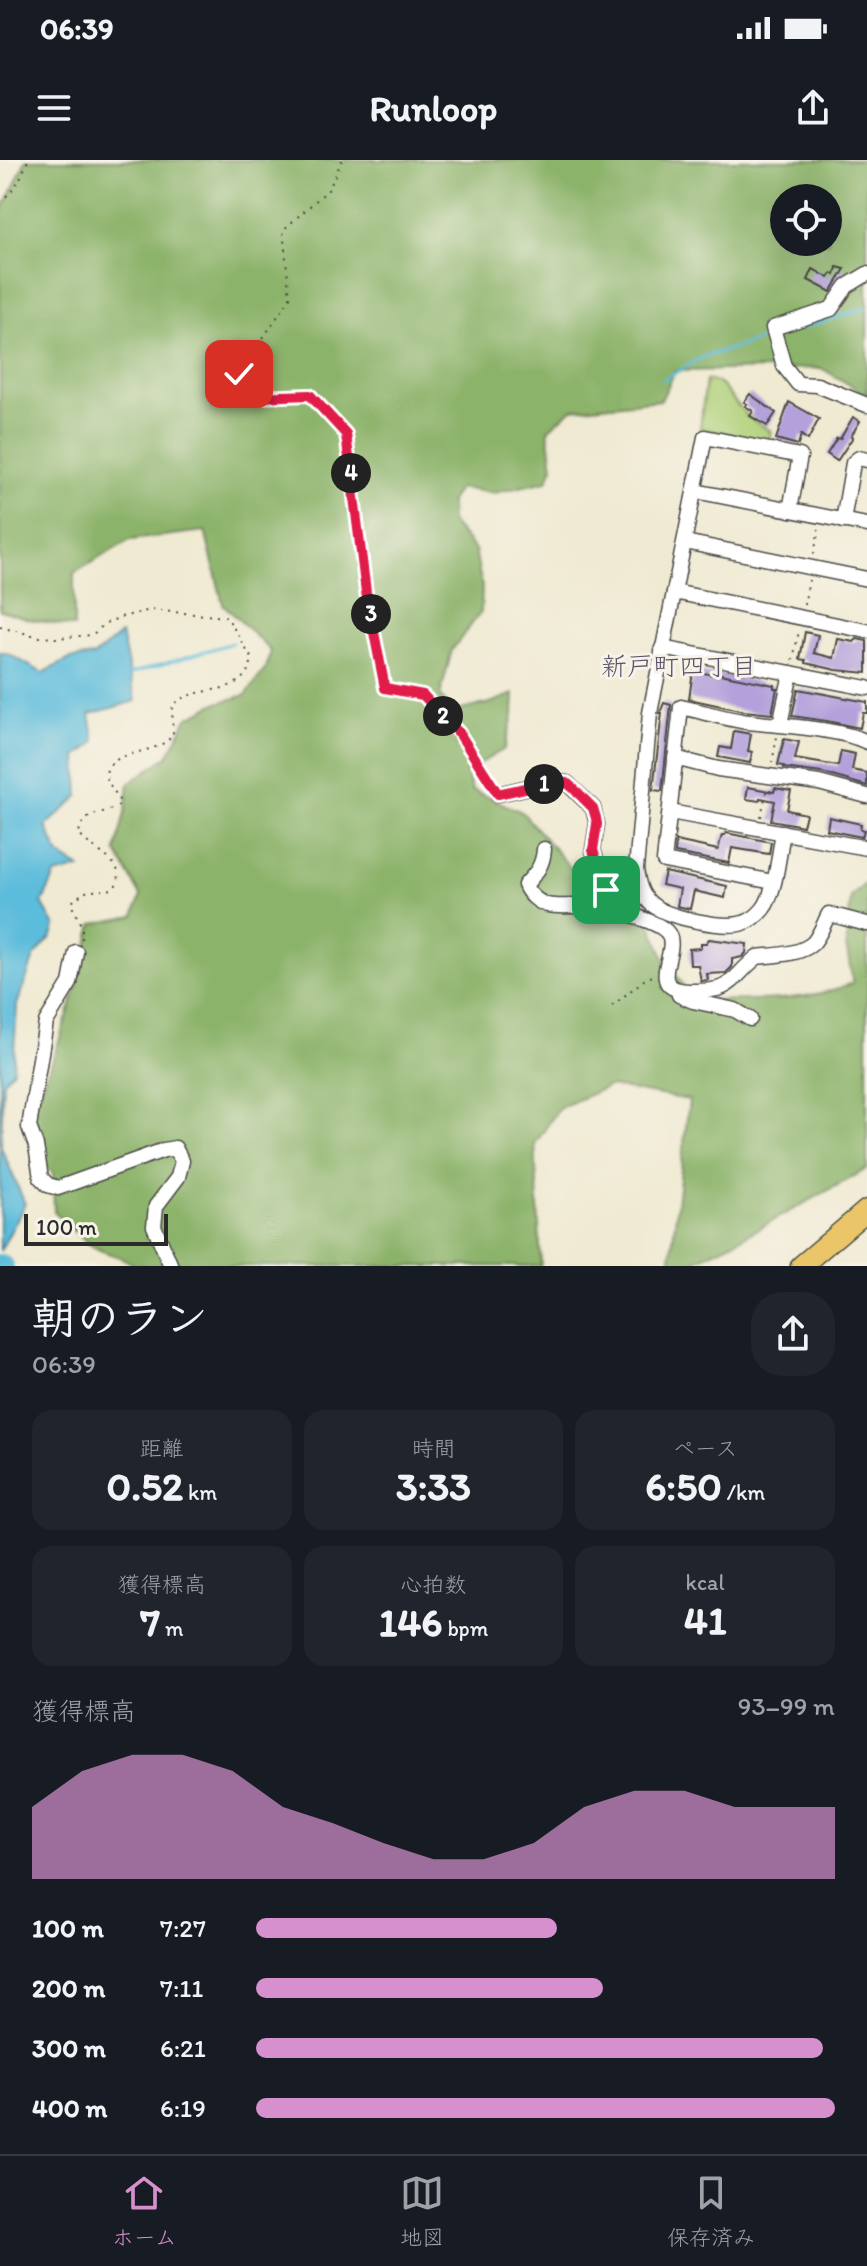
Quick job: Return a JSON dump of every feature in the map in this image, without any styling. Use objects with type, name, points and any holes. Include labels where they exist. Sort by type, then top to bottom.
[{"type":"highway","points":[[801,1266],[864,1213]]},
{"type":"street","points":[[867,274],[847,286],[831,309],[773,328],[784,366],[798,384],[817,385],[867,405]]},
{"type":"street","points":[[783,832],[773,882],[763,909],[746,922],[733,925],[669,914],[654,907],[639,887],[636,869],[650,713],[705,437],[800,456],[790,510]]},
{"type":"street","points":[[843,521],[853,463],[859,458],[867,460]]},
{"type":"street","points":[[695,491],[867,525]]},
{"type":"street","points":[[685,542],[867,579]]},
{"type":"street","points":[[674,592],[867,631]]},
{"type":"street","points":[[662,648],[867,688]]},
{"type":"street","points":[[780,724],[791,673]]},
{"type":"street","points":[[773,882],[664,861],[681,707],[727,718],[859,738],[867,742]]},
{"type":"street","points":[[675,758],[718,769],[819,783],[867,796]]},
{"type":"street","points":[[498,794],[551,782],[567,783],[593,808],[597,824],[593,850],[606,890],[611,896],[624,901],[643,895]]},
{"type":"street","points":[[641,816],[670,815],[867,846]]},
{"type":"street","points":[[544,849],[539,871],[525,885],[528,893],[549,905],[580,906],[629,914],[666,931],[670,939],[665,976],[670,986],[679,991],[719,990],[735,981],[757,957],[805,948],[816,939],[829,914],[867,924]]},
{"type":"street","points":[[76,952],[70,983],[46,1022],[29,1127],[36,1146],[41,1178],[48,1185],[58,1188],[175,1148],[182,1161],[178,1177],[156,1206],[154,1226],[171,1266]]},
{"type":"street","points":[[679,991],[680,997],[735,1010],[750,1019]]},
{"type":"path","points":[[0,202],[18,184],[28,160]]},
{"type":"path","points":[[342,160],[329,189],[283,230],[290,298],[239,374],[257,397],[310,395],[346,434],[366,592],[385,688],[423,695],[459,733],[498,794]]},
{"type":"path","points":[[791,673],[821,517]]},
{"type":"path","points":[[0,627],[56,638],[92,635],[106,623],[151,610],[227,617],[252,659],[241,680],[227,687],[178,700],[172,706],[173,734],[167,742],[116,759],[107,770],[106,778],[120,805],[87,817],[79,834],[114,863],[119,870],[119,878],[113,889],[84,892],[72,902],[83,934],[76,952]]},
{"type":"path","points":[[612,1006],[645,979],[658,974],[665,976]]},
{"type":"green space","points":[[26,160],[867,160],[867,395],[821,368],[675,371],[661,400],[572,409],[548,430],[553,467],[547,481],[494,493],[459,488],[450,501],[451,522],[475,550],[482,587],[481,612],[452,650],[440,696],[453,712],[514,694],[513,716],[504,749],[466,772],[472,790],[522,812],[593,894],[647,914],[665,960],[694,1000],[795,998],[853,983],[846,945],[851,897],[867,882],[867,1169],[734,1242],[684,1266],[670,1266],[689,1100],[609,1086],[559,1108],[535,1144],[541,1266],[136,1266],[87,1242],[54,1211],[53,1173],[37,1159],[34,1103],[53,1059],[77,987],[93,924],[134,916],[141,896],[116,851],[129,783],[168,756],[187,718],[214,704],[246,695],[266,668],[271,651],[223,604],[205,531],[130,540],[74,573],[74,627],[0,610],[0,216]]},
{"type":"green space","points":[[706,380],[719,383],[748,417],[771,431],[769,442],[700,428]]},
{"type":"water","points":[[121,634],[136,701],[90,714],[95,742],[77,757],[79,796],[46,826],[59,855],[80,868],[55,875],[42,903],[55,926],[52,936],[34,957],[17,1005],[13,1070],[3,1081],[1,1147],[25,1204],[0,1251],[0,652],[43,673],[70,659],[94,656]]},
{"type":"building","points":[[837,267],[845,269],[831,292],[808,280],[813,269],[829,278],[832,273],[835,275]]},
{"type":"building","points":[[750,394],[776,413],[767,426],[750,416],[753,411],[744,402]]},
{"type":"building","points":[[789,402],[819,419],[808,440],[801,435],[798,445],[776,439]]},
{"type":"building","points":[[853,417],[860,421],[837,461],[827,454]]},
{"type":"building","points":[[805,632],[818,635],[814,653],[834,658],[838,639],[867,641],[867,673],[806,663],[806,660],[800,659]]},
{"type":"building","points":[[693,671],[774,685],[777,688],[772,714],[689,699]]},
{"type":"building","points":[[798,689],[867,702],[867,713],[863,713],[860,728],[792,716]]},
{"type":"building","points":[[664,703],[671,705],[662,791],[653,790],[660,713]]},
{"type":"building","points":[[734,731],[751,734],[748,751],[752,752],[750,763],[718,757],[720,747],[731,749]]},
{"type":"building","points":[[784,739],[799,742],[795,759],[838,766],[841,751],[855,754],[852,770],[867,773],[867,786],[778,765]]},
{"type":"building","points":[[748,787],[774,792],[775,788],[791,791],[787,810],[806,814],[803,826],[771,820],[775,801],[746,799]]},
{"type":"building","points":[[829,817],[861,824],[860,829],[864,830],[862,837],[827,830]]},
{"type":"building","points":[[726,833],[771,842],[769,854],[732,848],[729,863],[675,853],[676,841],[718,850],[722,835]]},
{"type":"building","points":[[626,864],[627,889],[623,890],[616,886],[609,865]]},
{"type":"building","points":[[665,872],[727,886],[725,898],[694,891],[690,909],[677,906],[680,889],[662,885]]},
{"type":"building","points":[[709,939],[747,944],[746,953],[732,959],[732,967],[726,973],[707,974],[708,980],[701,981],[698,965],[690,965],[689,949],[701,948],[701,943]]},
{"type":"waterway","points":[[781,334],[867,308]]},
{"type":"waterway","points":[[663,380],[703,357],[770,337]]},
{"type":"waterway","points":[[130,674],[232,643]]},
{"type":"waterway","points":[[0,1263],[5,1266]]},
{"type":"district","name":"新戸町四丁目","points":[[679,666]]},
{"type":"route","points":[[239,374],[257,397],[310,395],[346,434],[366,592],[385,688],[423,695],[459,733],[498,794],[551,782],[567,783],[573,788],[593,808],[597,824],[593,850],[606,890]]}]
